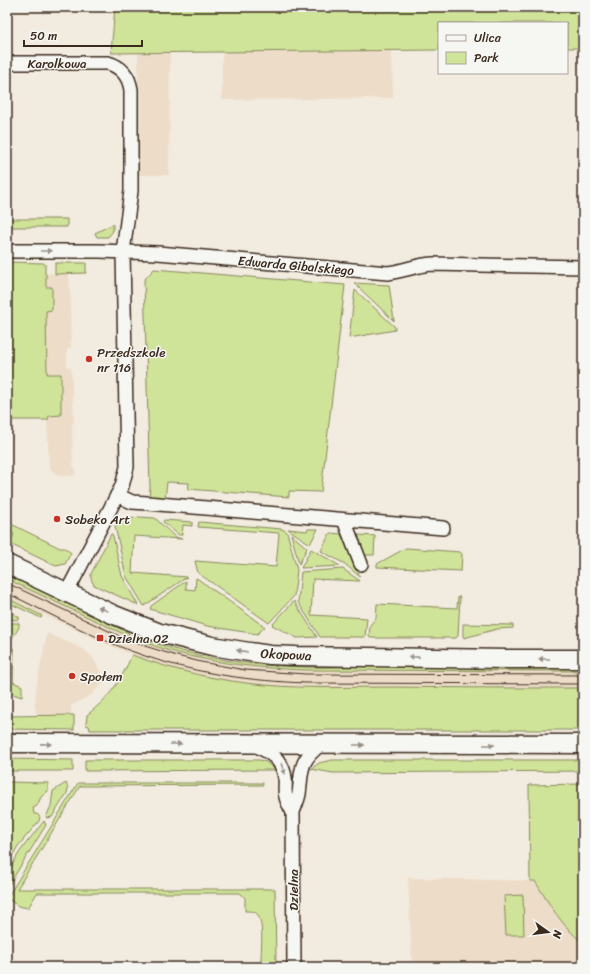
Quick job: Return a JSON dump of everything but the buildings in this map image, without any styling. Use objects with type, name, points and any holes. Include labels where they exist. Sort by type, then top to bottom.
[{"type":"main road","name":"Okopowa","points":[[7,564],[138,625],[160,633],[212,646],[270,655],[583,659]]},
{"type":"main road","points":[[7,744],[583,744]]},
{"type":"street","name":"Karolkowa","points":[[7,62],[108,63],[115,65],[125,73],[131,90],[131,191],[123,252]]},
{"type":"street","name":"Edwarda Gibalskiego","points":[[7,251],[158,253],[388,273],[432,264],[583,267]]},
{"type":"street","points":[[67,592],[124,481],[127,467],[123,252]]},
{"type":"street","points":[[117,495],[132,502],[443,528]]},
{"type":"street","points":[[344,520],[361,564]]},
{"type":"street","name":"Dzielna","points":[[254,745],[267,751],[280,762],[284,773],[286,799],[293,812]]},
{"type":"street","name":"Dzielna","points":[[294,967],[293,812],[298,798],[300,772],[302,766],[311,752],[320,745]]},
{"type":"shaded area","points":[[392,50],[393,98],[222,100],[222,52]]},
{"type":"shaded area","points":[[138,53],[170,53],[169,175],[138,175]]},
{"type":"shaded area","points":[[69,273],[71,348],[67,349],[67,367],[71,367],[74,423],[72,424],[73,467],[75,467],[75,475],[62,476],[54,473],[49,466],[47,420],[7,420],[7,275]]},
{"type":"shaded area","points":[[7,579],[133,638],[184,655],[264,668],[306,670],[583,671],[583,688],[315,687],[264,685],[214,678],[170,668],[149,661],[111,646],[43,614],[42,616],[7,598]]},
{"type":"shaded area","name":"Społem","points":[[47,633],[85,650],[93,658],[104,678],[104,682],[91,695],[71,706],[71,716],[38,717],[35,707],[36,688]]},
{"type":"shaded area","points":[[408,878],[535,881],[554,912],[583,943],[583,967],[412,967]]},
{"type":"green space","points":[[115,7],[583,7],[583,48],[568,48],[568,22],[438,22],[438,50],[111,53]]},
{"type":"green space","points":[[7,219],[67,219],[67,227],[7,227]]},
{"type":"green space","points":[[113,224],[113,231],[108,237],[97,237],[95,233]]},
{"type":"green space","points":[[7,262],[45,264],[46,287],[52,287],[52,310],[46,311],[47,374],[61,374],[61,415],[49,416],[48,420],[7,420]]},
{"type":"green space","points":[[56,263],[86,263],[86,273],[55,274]]},
{"type":"green space","points":[[154,269],[345,285],[321,492],[289,491],[289,497],[188,489],[189,483],[167,482],[165,499],[149,498],[150,487],[144,280]]},
{"type":"green space","points":[[354,283],[389,285],[394,321]]},
{"type":"green space","points":[[355,290],[395,327],[395,330],[349,338]]},
{"type":"green space","points":[[139,517],[155,518],[175,537],[182,539],[134,536],[132,573],[187,577],[144,606],[126,576],[115,526],[123,520]]},
{"type":"green space","points":[[164,520],[192,522],[192,526],[183,525],[182,535],[179,535],[163,522]]},
{"type":"green space","points":[[7,522],[60,548],[65,548],[71,553],[65,564],[56,566],[10,544],[14,534],[10,532],[7,539]]},
{"type":"green space","points":[[199,522],[282,529],[287,532],[297,570],[294,596],[269,623],[198,573],[195,561],[276,567],[279,533],[198,527]]},
{"type":"green space","points":[[288,529],[307,531],[308,529],[318,529],[310,544]]},
{"type":"green space","points":[[330,533],[341,534],[360,577],[345,564],[321,551]]},
{"type":"green space","points":[[111,534],[113,536],[122,576],[138,605],[94,585],[91,579],[91,574]]},
{"type":"green space","points":[[291,534],[307,548],[299,564]]},
{"type":"green space","points":[[358,535],[375,536],[374,555],[363,555],[357,539]]},
{"type":"green space","points":[[406,548],[460,552],[462,554],[461,571],[377,567],[377,564]]},
{"type":"green space","points":[[311,549],[340,566],[301,568]]},
{"type":"green space","points":[[343,569],[360,581],[313,579],[311,615],[367,618],[365,637],[320,637],[298,602],[301,572]]},
{"type":"green space","points":[[7,575],[129,633],[128,636],[7,579]]},
{"type":"green space","points":[[196,578],[265,627],[257,634],[207,626],[150,609],[151,606],[186,581],[186,589],[195,590]]},
{"type":"green space","points":[[458,597],[460,597],[458,636],[456,638],[369,637],[370,625],[376,618],[377,604],[457,608]]},
{"type":"green space","points":[[7,598],[42,616],[41,618],[7,602]]},
{"type":"green space","points":[[294,601],[317,637],[297,638],[272,625]]},
{"type":"green space","points":[[7,610],[19,617],[19,620],[7,619]]},
{"type":"green space","points":[[7,623],[19,623],[18,629],[12,638],[11,648],[14,649],[13,682],[22,686],[22,697],[7,692]]},
{"type":"green space","points":[[463,624],[513,625],[513,628],[497,629],[464,638]]},
{"type":"green space","points":[[139,637],[179,650],[221,660],[263,665],[314,667],[378,666],[583,668],[583,671],[306,670],[263,667],[221,662],[179,653],[138,640]]},
{"type":"green space","points":[[132,655],[164,666],[197,674],[231,681],[281,686],[330,688],[583,688],[583,730],[90,730],[89,726],[86,725],[87,715],[109,695],[119,681]]},
{"type":"green space","points":[[74,715],[74,730],[7,729],[7,716]]},
{"type":"green space","points":[[7,759],[73,760],[73,771],[7,771]]},
{"type":"green space","points":[[85,760],[260,760],[266,762],[276,770],[85,771]]},
{"type":"green space","points":[[332,760],[583,760],[583,771],[333,773],[311,769],[319,763]]},
{"type":"green space","points":[[7,782],[48,783],[48,791],[41,797],[37,806],[33,808],[34,814],[37,814],[40,817],[39,821],[18,846],[7,865]]},
{"type":"green space","points":[[66,783],[68,788],[67,793],[52,817],[47,818],[46,817],[51,806],[53,791]]},
{"type":"green space","points":[[78,783],[263,783],[263,785],[80,786],[17,889],[275,889],[276,967],[261,967],[262,938],[260,922],[255,912],[245,911],[245,898],[240,893],[37,893],[28,908],[18,906],[7,898]]},
{"type":"green space","points":[[583,784],[583,943],[562,922],[535,881],[530,881],[529,785]]},
{"type":"green space","points":[[44,821],[46,825],[7,888],[8,878],[15,860]]},
{"type":"green space","points":[[523,895],[524,935],[506,935],[504,896]]},
{"type":"tram line","points":[[7,583],[132,642],[201,662],[245,670],[306,674],[583,675]]},
{"type":"tram line","points":[[7,593],[94,636],[130,651],[167,663],[226,676],[306,683],[583,684]]},
{"type":"place","name":"Przedszkole nr 116","points":[[89,359]]},
{"type":"place","name":"Sobeko Art","points":[[57,519]]},
{"type":"place","name":"Dzielna 02","points":[[100,638]]},
{"type":"place","name":"Społem","points":[[72,676]]}]
